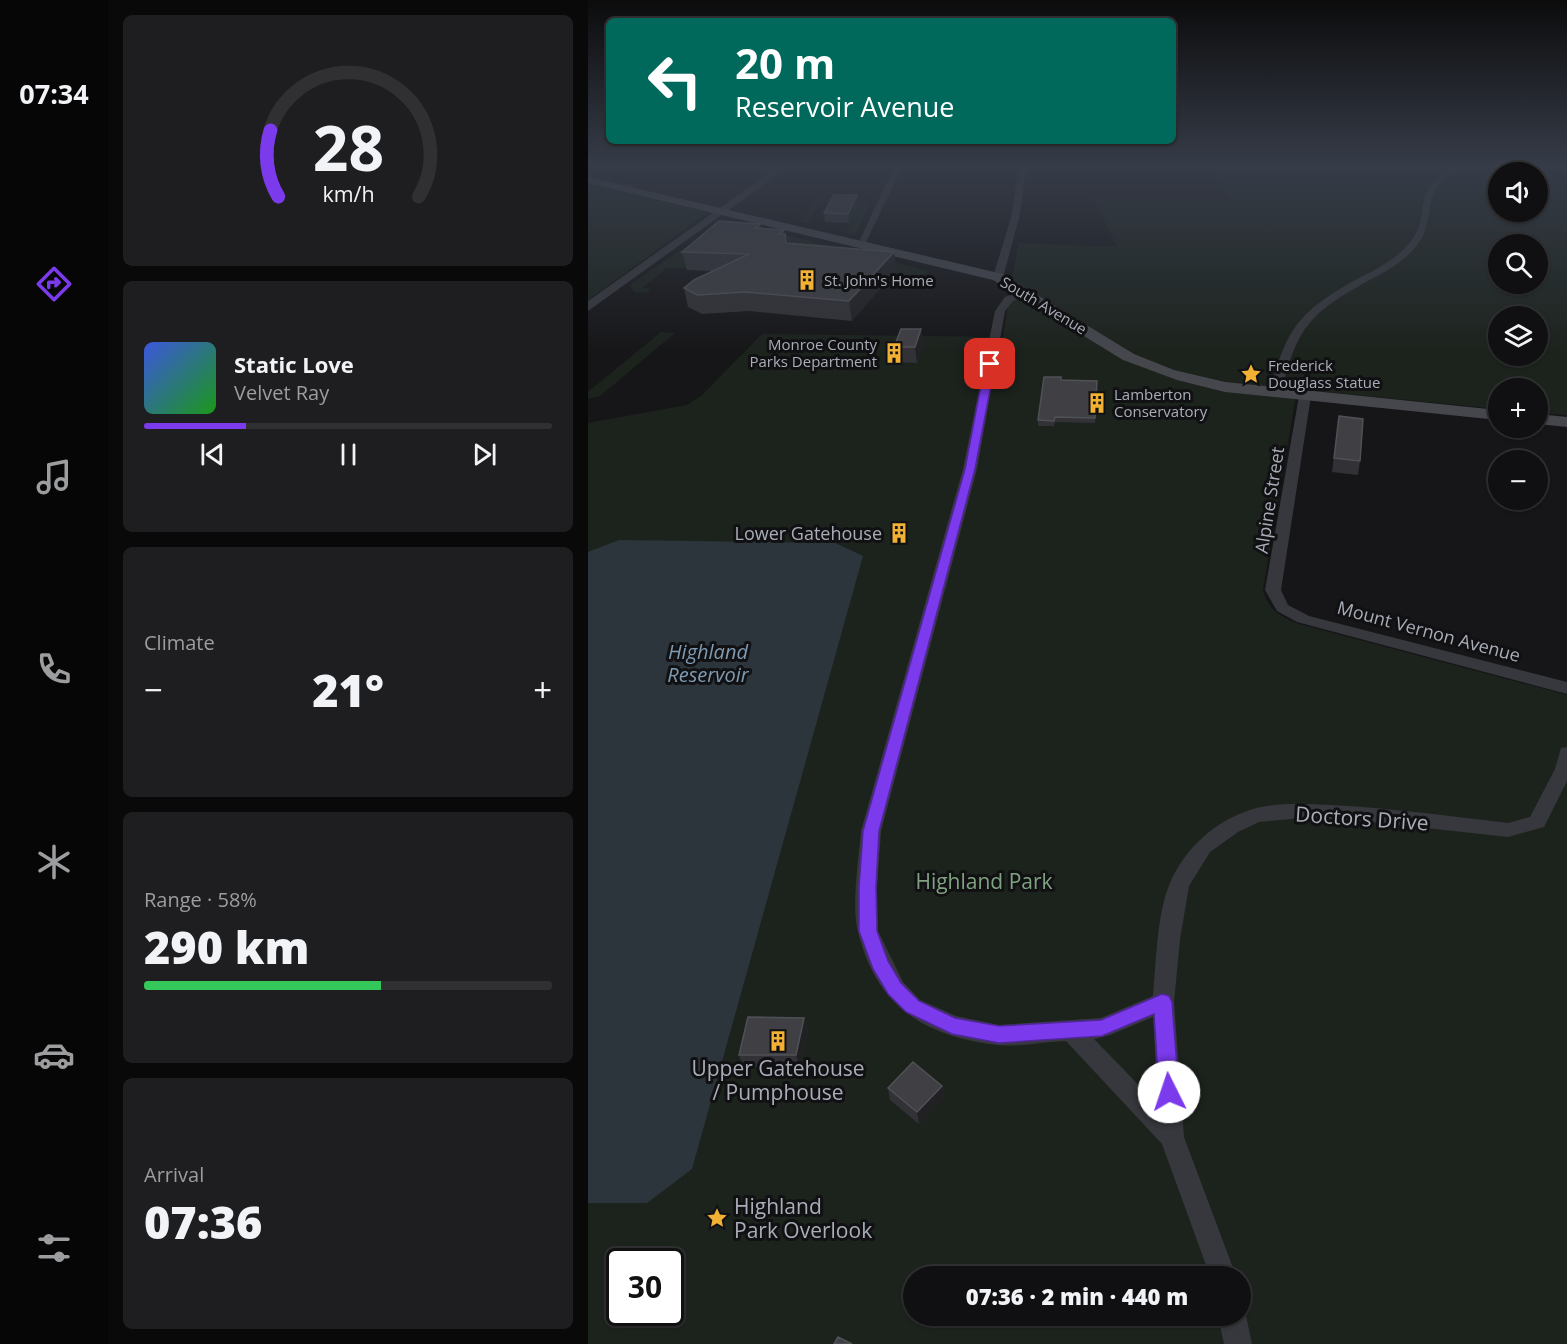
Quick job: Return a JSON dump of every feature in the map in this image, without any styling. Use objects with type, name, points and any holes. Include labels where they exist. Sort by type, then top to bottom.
[{"type":"main road","name":"South Avenue","points":[[793,228],[998,277],[1028,292],[1137,361],[1193,380],[1275,393],[1488,414]]},
{"type":"main road","points":[[1548,420],[1567,422]]},
{"type":"street","points":[[588,307],[700,228]]},
{"type":"street","points":[[860,244],[868,228]]},
{"type":"street","points":[[998,277],[1012,228]]},
{"type":"street","points":[[1275,393],[1286,355],[1299,329],[1336,296],[1381,270],[1411,247],[1423,228]]},
{"type":"street","points":[[1028,292],[1009,299],[1000,311],[970,469],[871,831],[867,887],[868,931],[884,970],[895,989],[912,1007],[952,1026],[999,1035],[1102,1028],[1162,1002]]},
{"type":"street","name":"Alpine Street","points":[[1282,608],[1273,590],[1305,396]]},
{"type":"street","name":"Mount Vernon Avenue","points":[[1282,608],[1303,619],[1567,688]]},
{"type":"street","name":"Doctors Drive","points":[[1172,1137],[1162,1002],[1179,885],[1203,847],[1231,827],[1256,815],[1301,811],[1363,814],[1508,830],[1537,822],[1564,769],[1567,753]]},
{"type":"street","points":[[1070,1029],[1172,1137],[1219,1266]]},
{"type":"street","points":[[1234,1326],[1238,1344]]},
{"type":"green space","points":[[588,228],[687,228],[588,300]]},
{"type":"green space","points":[[725,228],[758,228],[928,271],[917,278],[892,275],[896,270],[667,268],[642,288],[651,289],[646,293],[635,292],[631,288],[632,283],[684,248],[691,248]]},
{"type":"green space","points":[[848,228],[859,228],[855,235],[846,233]]},
{"type":"green space","name":"Highland Park","points":[[1108,228],[1567,228],[1567,415],[1548,414],[1548,378],[1488,378],[1488,408],[1297,389],[1263,590],[1268,603],[1276,612],[1299,624],[1567,695],[1567,1344],[588,1344],[588,423],[687,405],[701,396],[762,334],[1003,337],[1018,243],[1117,247]]},
{"type":"green space","points":[[661,332],[675,333],[600,396],[588,399],[588,392]]},
{"type":"water","name":"Highland Reservoir","points":[[619,540],[835,543],[863,556],[692,1169],[647,1203],[588,1203],[588,552]]},
{"type":"building","points":[[711,228],[755,228],[784,230],[779,234],[785,234],[786,243],[894,252],[849,301],[745,292],[697,295],[684,288],[694,280],[749,254],[682,252]]},
{"type":"building","points":[[901,329],[921,329],[915,347],[894,347]]},
{"type":"building","name":"Lamberton Conservatory","points":[[1044,377],[1097,381],[1095,418],[1055,417],[1054,421],[1038,420]]},
{"type":"building","points":[[1339,416],[1363,419],[1360,461],[1334,458]]},
{"type":"building","points":[[748,1017],[804,1018],[796,1055],[739,1055]]},
{"type":"building","points":[[913,1062],[942,1086],[917,1112],[888,1088]]},
{"type":"building","points":[[838,1337],[852,1344],[834,1344]]},
{"type":"place","name":"St. John's Home","points":[[807,280]]},
{"type":"place","name":"Monroe County Parks Department","points":[[894,353]]},
{"type":"place","name":"Frederick Douglass Statue","points":[[1251,374]]},
{"type":"place","name":"Lamberton Conservatory","points":[[1097,403]]},
{"type":"place","name":"Lower Gatehouse","points":[[899,533]]},
{"type":"place","name":"Upper Gatehouse / Pumphouse","points":[[778,1041]]},
{"type":"place","name":"Highland Park Overlook","points":[[717,1218]]},
{"type":"route","points":[[990,364],[970,469],[871,831],[867,887],[868,931],[880,963],[895,989],[912,1007],[952,1026],[999,1035],[1102,1028],[1162,1002],[1169,1092]]}]
